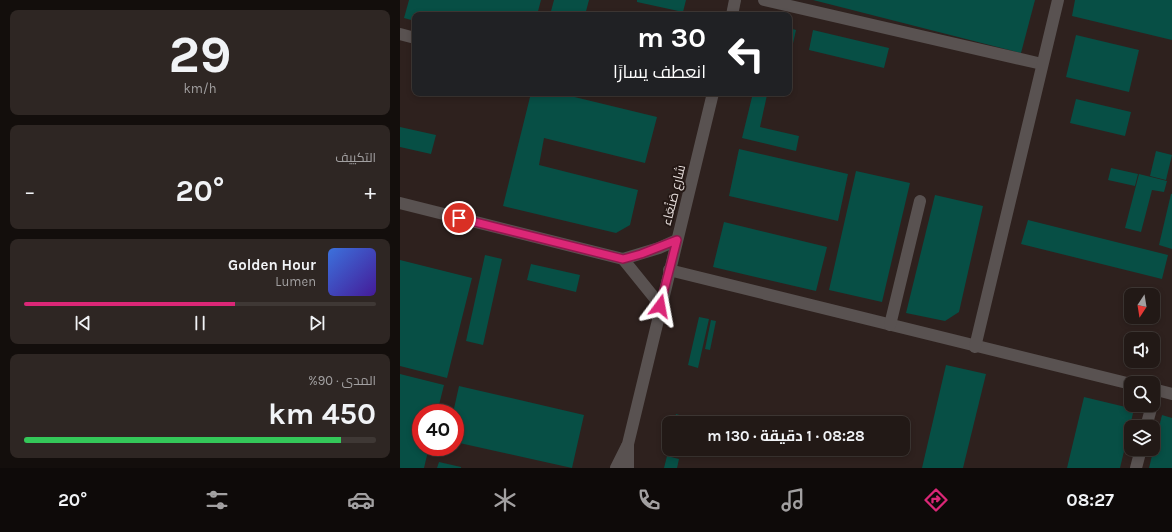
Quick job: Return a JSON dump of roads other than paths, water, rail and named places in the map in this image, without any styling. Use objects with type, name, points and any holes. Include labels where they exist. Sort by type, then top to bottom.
[{"type":"street","points":[[733,12],[735,0]]},
{"type":"street","points":[[764,0],[1042,64]]},
{"type":"street","points":[[975,347],[1058,0]]},
{"type":"street","points":[[400,34],[412,37]]},
{"type":"street","name":"شارع صَنْعَاء","points":[[628,468],[628,444],[711,96]]},
{"type":"street","points":[[890,326],[920,201]]},
{"type":"street","points":[[400,203],[623,259],[653,250],[677,240]]},
{"type":"street","points":[[623,259],[660,306]]},
{"type":"street","points":[[669,270],[975,347],[1124,382]]},
{"type":"street","points":[[1160,393],[1172,394]]},
{"type":"street","name":"شارع صَنْعَاء","points":[[616,468],[628,444]]},
{"type":"street","points":[[1136,468],[1139,456]]}]
